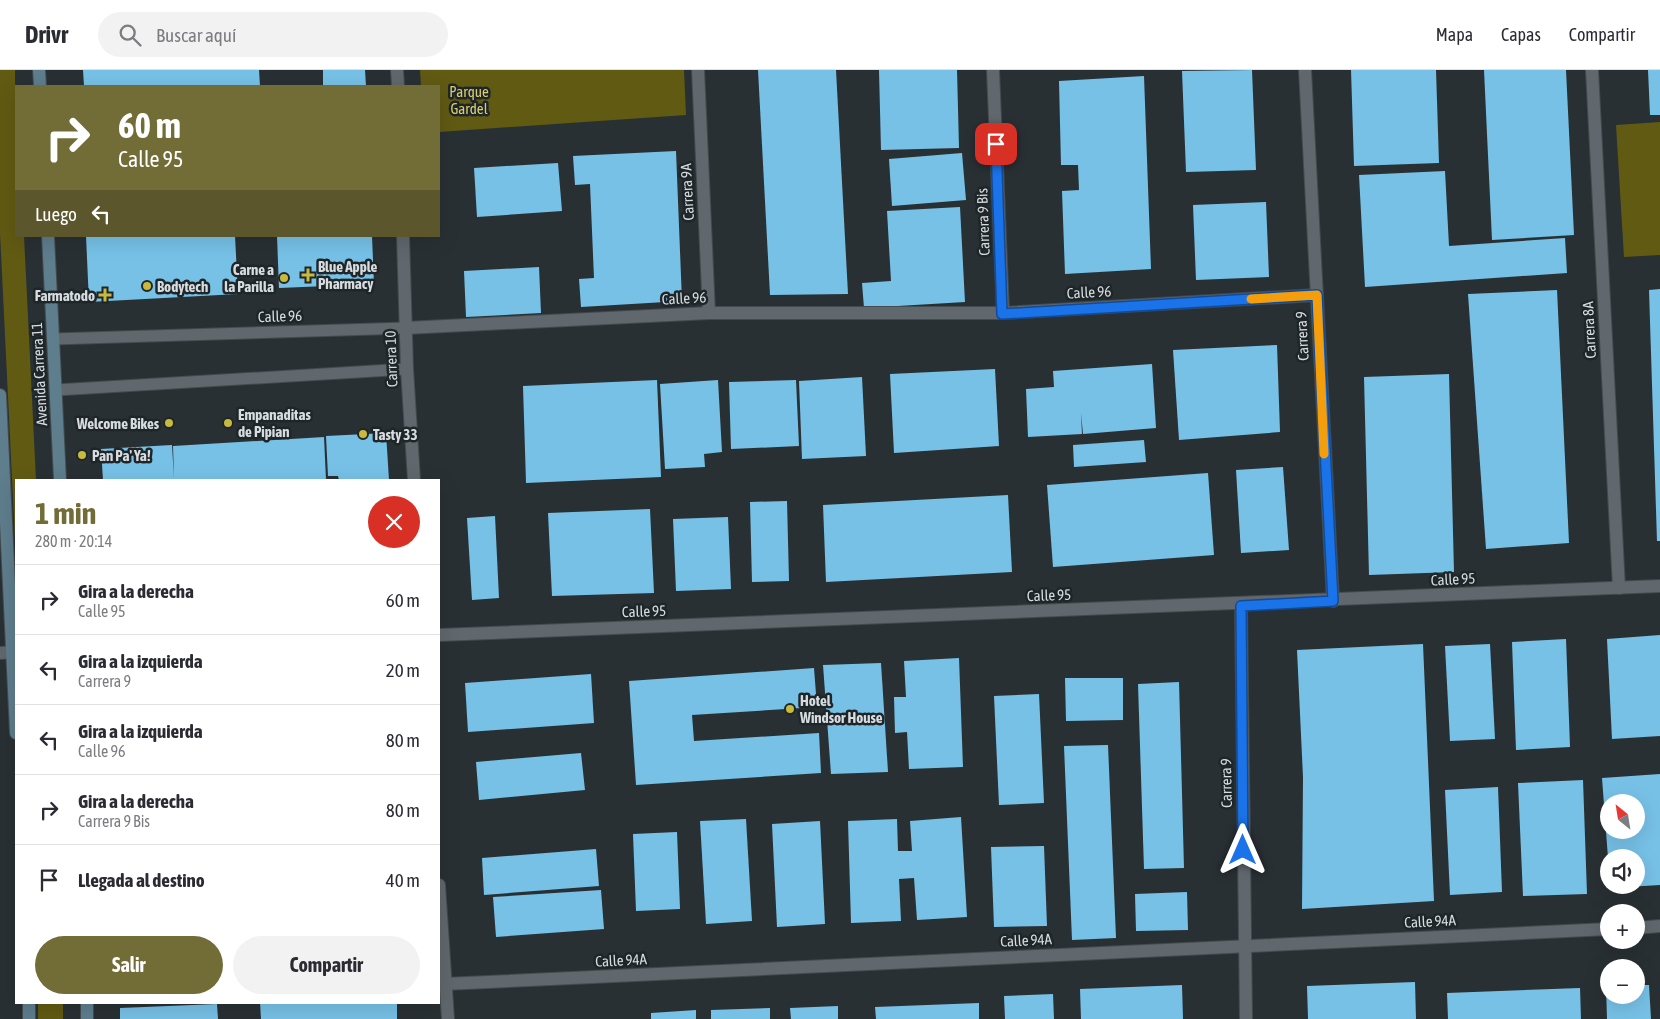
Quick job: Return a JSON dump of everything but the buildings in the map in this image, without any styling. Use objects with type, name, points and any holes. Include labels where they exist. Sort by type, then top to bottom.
[{"type":"main road","points":[[39,70],[40,85]]},
{"type":"main road","name":"Avenida Carrera 11","points":[[48,237],[60,479]]},
{"type":"main road","points":[[0,395],[10,652],[15,720]]},
{"type":"main road","points":[[29,1004],[30,1019]]},
{"type":"main road","points":[[87,1004],[87,1019]]},
{"type":"street","points":[[397,70],[398,85]]},
{"type":"street","name":"Carrera 9A","points":[[698,70],[710,313]]},
{"type":"street","name":"Carrera 9 Bis","points":[[993,70],[1002,314]]},
{"type":"street","name":"Carrera 9","points":[[1305,70],[1333,601]]},
{"type":"street","name":"Carrera 8A","points":[[1592,70],[1619,588]]},
{"type":"street","name":"Carrera 10","points":[[403,237],[407,369],[414,479]]},
{"type":"street","name":"Calle 96","points":[[406,328],[710,313],[1002,314],[1317,295]]},
{"type":"street","name":"Calle 95","points":[[440,635],[1036,611],[1241,606],[1660,586]]},
{"type":"street","name":"Carrera 9","points":[[1241,606],[1246,1019]]},
{"type":"street","points":[[440,906],[444,984],[448,1019]]},
{"type":"street","points":[[1645,927],[1660,926]]},
{"type":"street","name":"Calle 94A","points":[[444,984],[1600,929]]},
{"type":"lane","name":"Calle 96","points":[[53,339],[406,328]]},
{"type":"lane","points":[[56,390],[407,369]]},
{"type":"green space","points":[[0,70],[15,70],[15,237],[24,237],[36,479],[15,479],[15,540],[0,233]]},
{"type":"green space","name":"Parque Gardel","points":[[420,70],[684,70],[686,115],[440,132],[440,85],[421,85]]},
{"type":"green space","points":[[1660,122],[1660,255],[1624,257],[1616,125]]},
{"type":"green space","points":[[38,1004],[63,1004],[63,1019],[38,1019]]},
{"type":"slow traffic","points":[[1251,299],[1317,295],[1324,454]]},
{"type":"place","name":"Blue Apple Pharmacy","points":[[308,275]]},
{"type":"place","name":"Carne a la Parilla","points":[[284,278]]},
{"type":"place","name":"Bodytech","points":[[147,286]]},
{"type":"place","name":"Farmatodo","points":[[105,295]]},
{"type":"place","name":"Welcome Bikes","points":[[169,423]]},
{"type":"place","name":"Empanaditas de Pipian","points":[[228,423]]},
{"type":"place","name":"Tasty 33","points":[[363,434]]},
{"type":"place","name":"Pan Pa' Ya!","points":[[82,455]]},
{"type":"place","name":"Hotel Windsor House","points":[[790,709]]},
{"type":"route","points":[[996,144],[1002,314],[1317,295],[1330,579],[1333,601],[1241,606],[1243,850]]}]
